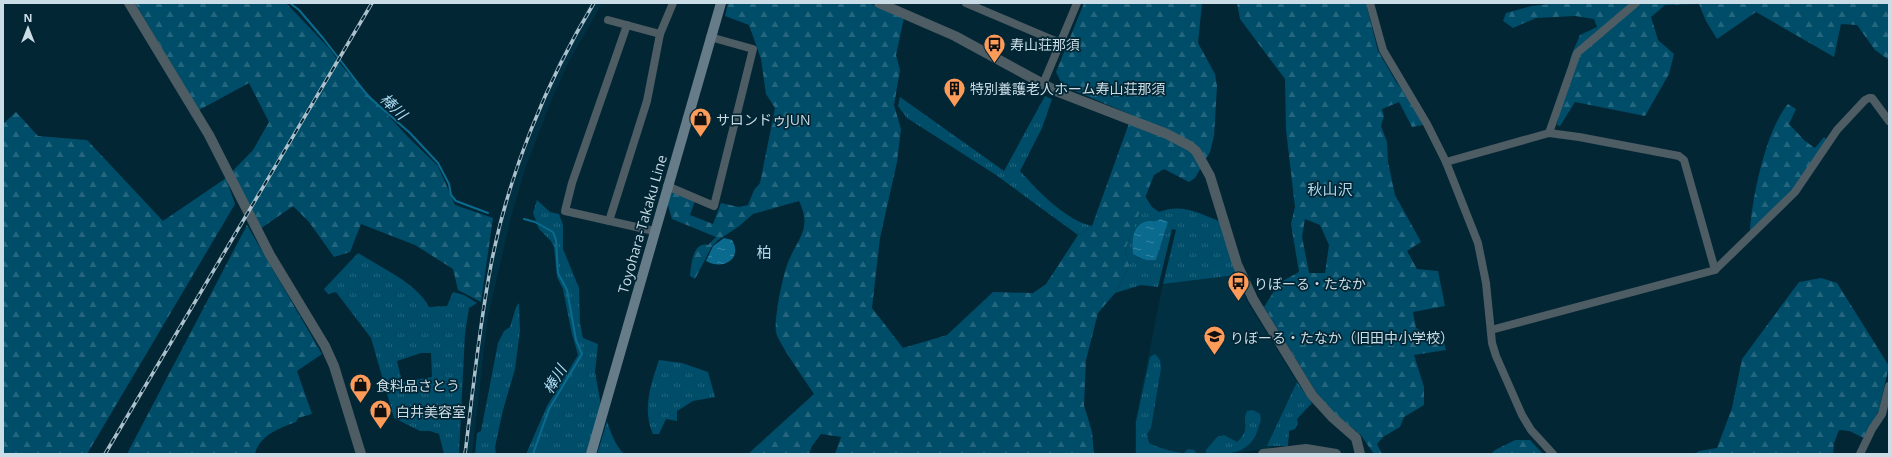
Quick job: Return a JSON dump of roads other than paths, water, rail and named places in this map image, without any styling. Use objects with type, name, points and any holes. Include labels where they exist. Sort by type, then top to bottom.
[{"type":"main road","name":"Toyohara-Takaku Line","points":[[591,454],[654,231],[721,3]]},
{"type":"street","points":[[129,3],[209,135],[270,255],[325,346],[338,378],[361,454]]},
{"type":"street","points":[[609,221],[647,101],[660,34],[673,3]]},
{"type":"street","points":[[879,3],[896,6],[962,39],[1043,84],[1167,134],[1190,146],[1196,152],[1210,176],[1237,264],[1253,299],[1312,395],[1332,417],[1356,438],[1360,454]]},
{"type":"street","points":[[966,3],[1060,43]]},
{"type":"street","points":[[1043,84],[1077,3]]},
{"type":"street","points":[[1370,3],[1382,50],[1404,88],[1418,107],[1446,162],[1467,214],[1482,260],[1492,342],[1496,356],[1522,415],[1531,430],[1553,454]]},
{"type":"street","points":[[1549,133],[1577,53],[1636,3]]},
{"type":"street","points":[[608,20],[660,34]]},
{"type":"street","points":[[627,25],[572,183],[565,211],[654,231]]},
{"type":"street","points":[[667,186],[714,206],[753,49],[710,37]]},
{"type":"street","points":[[1491,330],[1715,270],[1795,192],[1837,130],[1866,100],[1869,98],[1875,101],[1889,121]]},
{"type":"street","points":[[1446,162],[1549,133],[1579,136],[1679,156],[1684,160],[1715,270]]},
{"type":"street","points":[[1860,454],[1872,429],[1882,414],[1889,386]]},
{"type":"street","points":[[1263,454],[1306,449],[1336,454]]},
{"type":"water","points":[[1160,219],[1168,222],[1156,260],[1144,259],[1133,254],[1134,233],[1139,225],[1143,222],[1156,221]]},
{"type":"water","points":[[724,238],[732,240],[735,246],[735,252],[730,261],[713,264],[706,261],[713,246]]},
{"type":"waterway","name":"棒川","points":[[290,3],[299,10],[323,38],[368,96],[410,133],[438,163],[449,184],[451,195],[456,201],[488,213]]},
{"type":"waterway","name":"棒川","points":[[524,219],[535,222],[553,232],[556,240],[558,273],[567,290],[576,340],[582,354],[549,409],[533,454]]},
{"type":"railway","points":[[105,454],[372,3]]},
{"type":"railway","points":[[465,454],[480,335],[498,231],[531,129],[560,64],[594,3]]},
{"type":"place","name":"寿山荘那須","points":[[994,64]]},
{"type":"place","name":"特別養護老人ホーム寿山荘那須","points":[[954,108]]},
{"type":"place","name":"サロンドゥJUN","points":[[701,138]]},
{"type":"place","name":"りぼーる・たなか","points":[[1238,302]]},
{"type":"place","name":"りぼーる・たなか（旧田中小学校）","points":[[1215,356]]},
{"type":"place","name":"食料品さとう","points":[[360,404]]},
{"type":"place","name":"白井美容室","points":[[381,430]]},
{"type":"district","name":"秋山沢","points":[[1330,189]]},
{"type":"district","name":"柏","points":[[764,252]]}]
